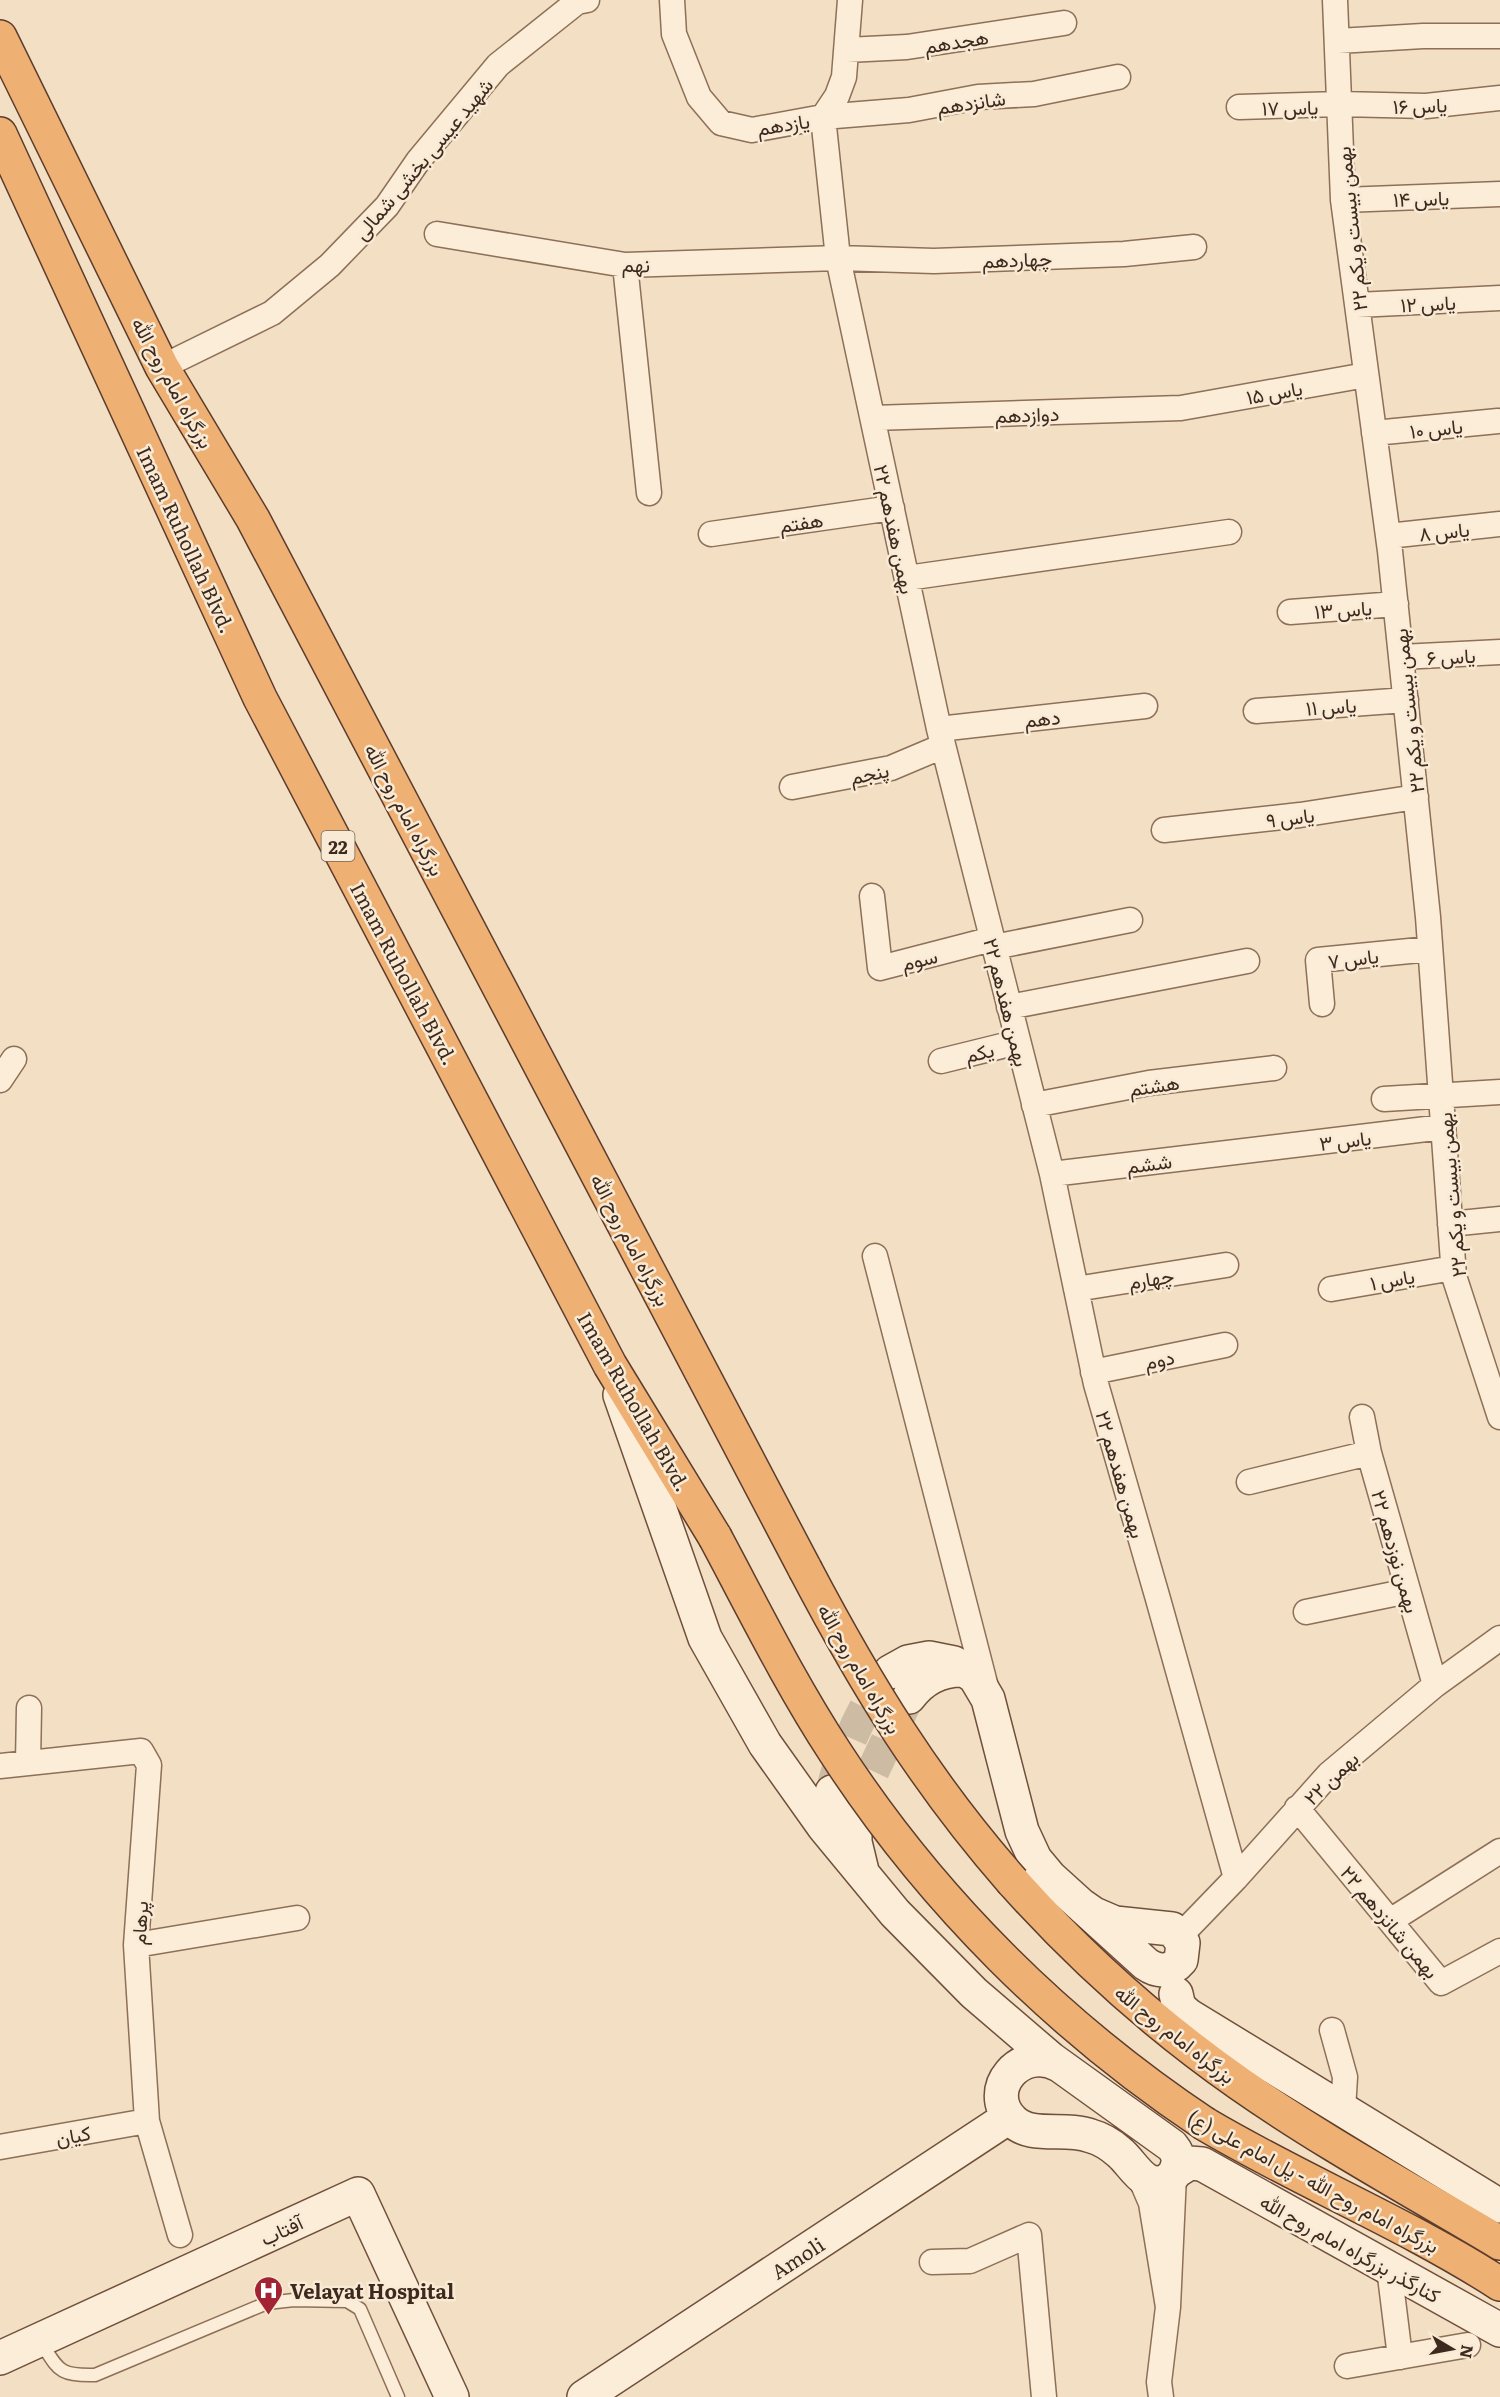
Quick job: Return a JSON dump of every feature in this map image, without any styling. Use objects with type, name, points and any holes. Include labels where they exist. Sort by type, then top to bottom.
[{"type":"highway","name":"بزرگراه امام روح الله","points":[[0,37],[162,367],[253,519],[805,1569],[853,1659],[895,1729],[946,1801],[1013,1882],[1105,1976],[1206,2059],[1265,2101],[1500,2243]]},
{"type":"highway","name":"Imam Ruhollah Blvd.","points":[[0,134],[260,698],[610,1365],[715,1537]]},
{"type":"highway","name":"بزرگراه امام روح الله - پل امام علی (ع)","points":[[715,1537],[793,1682],[858,1786],[939,1890],[1023,1979],[1114,2059],[1204,2124],[1266,2159],[1416,2234],[1500,2284]]},
{"type":"main road","points":[[610,1365],[705,1638],[765,1744],[806,1803],[869,1884],[916,1936],[981,1999],[1059,2065],[1172,2146],[1184,2170],[1168,2180],[1158,2183],[1148,2181],[1139,2175],[1125,2157],[1100,2139],[1070,2131],[1029,2130],[1018,2125],[1006,2103],[1006,2063],[1003,2040],[994,2018],[981,1999]]},
{"type":"main road","points":[[900,1684],[908,1662],[928,1658],[949,1661],[967,1670],[981,1685],[989,1702],[1027,1845],[1044,1871],[1153,1969],[1160,1971],[1170,1969],[1180,1948]]},
{"type":"main road","points":[[832,1792],[833,1823],[844,1853]]},
{"type":"main road","points":[[855,1819],[856,1850],[869,1884]]},
{"type":"main road","points":[[1180,1948],[1176,1978],[1177,2009],[1185,2031],[1206,2059]]},
{"type":"main road","points":[[1176,1994],[1179,2007],[1188,2015],[1500,2206]]},
{"type":"main road","points":[[1006,2103],[1010,2073],[1024,2062],[1042,2059],[1059,2065]]},
{"type":"main road","name":"Amoli","points":[[584,2397],[1006,2103]]},
{"type":"main road","name":"کنارگذر بزرگراه امام روح الله","points":[[1184,2170],[1389,2268],[1500,2330]]},
{"type":"main road","name":"آفتاب","points":[[0,2358],[358,2194],[452,2397]]},
{"type":"street","name":"شهید عیسی بخشی شمالی","points":[[162,367],[272,314],[330,265],[387,206],[418,161],[498,65],[577,2],[587,0]]},
{"type":"street","name":"یازدهم","points":[[672,0],[674,34],[699,98],[721,123],[752,130],[823,117],[837,96],[844,77],[850,0]]},
{"type":"street","name":"۲۲ بهمن بیست و یکم","points":[[1335,0],[1343,200],[1388,536],[1406,700],[1431,949],[1454,1276],[1500,1417]]},
{"type":"street","name":"هجدهم","points":[[847,50],[907,47],[1064,23]]},
{"type":"street","points":[[1338,41],[1423,36],[1500,36]]},
{"type":"street","name":"شانزدهم","points":[[823,117],[909,110],[978,97],[1034,94],[1118,77]]},
{"type":"street","name":"یاس ۱۶","points":[[1340,104],[1426,106],[1500,98]]},
{"type":"street","name":"یاس ۱۷","points":[[1239,107],[1340,104]]},
{"type":"street","name":"۲۲ بهمن هفدهم","points":[[823,117],[838,258],[941,738],[1052,1174],[1093,1372],[1236,1878]]},
{"type":"street","name":"یاس ۱۴","points":[[1343,200],[1500,194]]},
{"type":"street","name":"نهم","points":[[437,234],[625,265],[838,258]]},
{"type":"street","name":"چهاردهم","points":[[838,258],[934,261],[1124,254],[1194,247]]},
{"type":"street","points":[[625,265],[649,493]]},
{"type":"street","name":"یاس ۱۲","points":[[1357,305],[1500,298]]},
{"type":"street","name":"یاس ۱۵","points":[[1181,408],[1366,375]]},
{"type":"street","name":"دوازدهم","points":[[873,418],[1181,408]]},
{"type":"street","name":"یاس ۱۰","points":[[1374,434],[1498,421]]},
{"type":"street","name":"هفتم","points":[[711,534],[892,508]]},
{"type":"street","name":"یاس ۸","points":[[1388,536],[1500,524]]},
{"type":"street","points":[[906,578],[1230,532]]},
{"type":"street","name":"یاس ۱۳","points":[[1290,612],[1396,604]]},
{"type":"street","name":"یاس ۶","points":[[1401,657],[1500,652]]},
{"type":"street","name":"یاس ۱۱","points":[[1256,711],[1406,700]]},
{"type":"street","name":"دهم","points":[[941,738],[1145,706]]},
{"type":"street","name":"پنجم","points":[[792,787],[891,768],[941,738]]},
{"type":"street","name":"یاس ۹","points":[[1164,830],[1300,815],[1416,797]]},
{"type":"street","name":"سوم","points":[[872,896],[880,968],[993,943]]},
{"type":"street","points":[[993,943],[1130,920]]},
{"type":"street","name":"یاس ۷","points":[[1322,1004],[1318,960],[1431,949]]},
{"type":"street","points":[[1009,1007],[1247,961]]},
{"type":"street","name":"یکم","points":[[941,1061],[1018,1042]]},
{"type":"street","points":[[0,1080],[14,1059]]},
{"type":"street","name":"هشتم","points":[[1034,1105],[1149,1083],[1274,1068]]},
{"type":"street","points":[[1384,1099],[1500,1092]]},
{"type":"street","name":"یاس ۳","points":[[1247,1151],[1443,1127]]},
{"type":"street","name":"ششم","points":[[1052,1174],[1247,1151]]},
{"type":"street","points":[[1450,1224],[1500,1220]]},
{"type":"street","points":[[875,1256],[989,1702]]},
{"type":"street","name":"چهارم","points":[[1076,1289],[1226,1265]]},
{"type":"street","name":"یاس ۱","points":[[1331,1289],[1454,1268]]},
{"type":"street","name":"دوم","points":[[1093,1372],[1225,1345]]},
{"type":"street","name":"۲۲ بهمن نوزدهم","points":[[1362,1417],[1369,1453],[1435,1685]]},
{"type":"street","points":[[1249,1482],[1369,1453]]},
{"type":"street","points":[[1306,1612],[1408,1592]]},
{"type":"street","name":"۲۲ بهمن","points":[[1180,1948],[1236,1878],[1329,1774],[1435,1685],[1500,1638]]},
{"type":"street","points":[[28,1763],[29,1708]]},
{"type":"street","name":"پرهام","points":[[0,1766],[141,1751],[149,1765],[136,1945],[147,2121],[180,2235]]},
{"type":"street","name":"۲۲ بهمن شانزدهم","points":[[1298,1808],[1441,1983],[1500,1951]]},
{"type":"street","points":[[1390,1921],[1500,1851]]},
{"type":"street","points":[[136,1945],[297,1918]]},
{"type":"street","points":[[1332,2030],[1345,2077],[1343,2110]]},
{"type":"street","name":"کیان","points":[[0,2147],[147,2121]]},
{"type":"street","points":[[1161,2397],[1159,2382],[1184,2170]]},
{"type":"street","points":[[1139,2175],[1151,2203],[1168,2307]]},
{"type":"street","points":[[932,2262],[970,2261],[1029,2235],[1044,2397]]},
{"type":"street","points":[[1389,2268],[1400,2357]]},
{"type":"street","points":[[1347,2366],[1468,2345]]},
{"type":"lane","points":[[39,2340],[59,2369],[72,2376],[95,2375],[267,2303],[294,2300],[347,2301],[360,2309],[398,2397]]},
{"type":"tunnel","points":[[834,1784],[857,1726],[874,1694],[889,1673]]},
{"type":"tunnel","points":[[856,1817],[864,1790],[905,1703]]},
{"type":"place","name":"Velayat Hospital","points":[[269,2316]]}]
